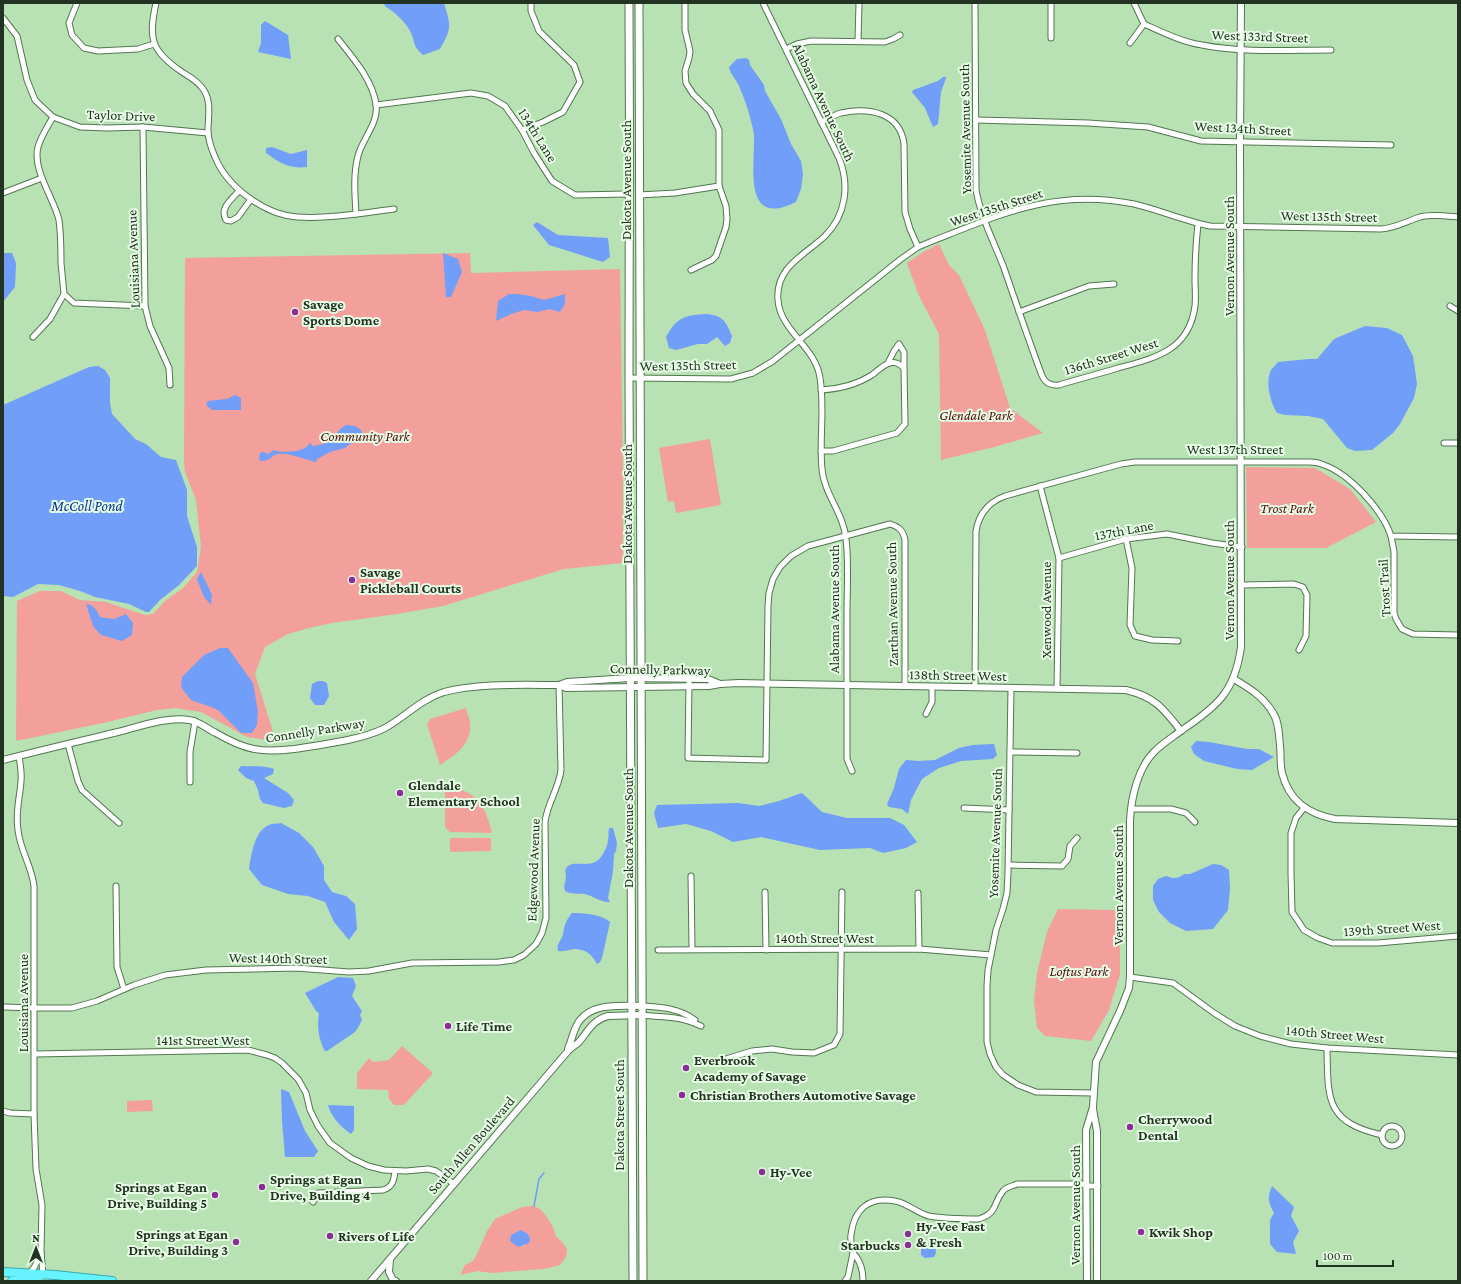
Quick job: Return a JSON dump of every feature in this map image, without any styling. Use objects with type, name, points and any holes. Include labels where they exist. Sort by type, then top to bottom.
[{"type":"highway","points":[[3,1272],[43,1274],[112,1281]]},
{"type":"highway","points":[[12,1281],[38,1277],[43,1274]]},
{"type":"main road","name":"Dakota Avenue South","points":[[629,3],[631,950]]},
{"type":"main road","name":"Dakota Avenue South","points":[[639,3],[642,1006]]},
{"type":"main road","name":"Dakota Street South","points":[[631,950],[633,1281]]},
{"type":"main road","name":"Dakota Street South","points":[[642,1006],[643,1281]]},
{"type":"street","points":[[77,3],[73,6],[69,23],[72,35],[84,48],[98,51],[138,49],[154,44]]},
{"type":"street","points":[[156,3],[152,23],[154,44],[161,56],[170,64],[195,80],[204,89],[208,98],[209,108],[208,133],[215,157],[221,169],[239,191],[251,200],[272,211],[296,217],[356,214],[394,209]]},
{"type":"street","points":[[522,130],[563,112],[580,82],[574,65],[539,31],[531,11],[531,3]]},
{"type":"street","points":[[685,3],[685,30],[690,51],[684,76],[689,88],[710,111],[717,124],[719,137],[719,186],[727,213],[726,228],[716,256],[712,260],[691,270]]},
{"type":"street","name":"Alabama Avenue South","points":[[763,3],[842,166],[846,184],[841,212],[832,227],[826,236],[787,268],[780,282],[777,298],[781,314],[817,365],[821,380],[821,468],[824,483],[846,536],[847,759],[852,772]]},
{"type":"street","points":[[858,41],[859,3]]},
{"type":"street","name":"Yosemite Avenue South","points":[[975,3],[976,190],[980,210],[1003,267],[1042,377],[1049,384]]},
{"type":"street","points":[[1051,3],[1051,38]]},
{"type":"street","points":[[1130,43],[1144,24],[1134,3]]},
{"type":"street","name":"Vernon Avenue South","points":[[1098,1281],[1097,1131],[1093,1106],[1093,1093],[1096,1062],[1129,988],[1131,809],[1138,777],[1154,751],[1205,714],[1220,700],[1234,679],[1239,664],[1242,647],[1240,141],[1241,3]]},
{"type":"street","name":"Taylor Drive","points":[[3,18],[17,36],[28,80],[35,100],[53,117],[80,127],[143,128],[208,133]]},
{"type":"street","name":"West 133rd Street","points":[[1144,24],[1163,33],[1201,45],[1241,49],[1331,50]]},
{"type":"street","points":[[786,49],[811,40],[885,42],[900,35]]},
{"type":"street","points":[[338,38],[364,73],[372,90],[376,105],[375,115],[371,127],[358,154],[355,174],[356,214]]},
{"type":"street","name":"134th Lane","points":[[376,105],[471,93],[488,96],[505,106],[522,130],[552,181],[575,195],[629,194]]},
{"type":"street","points":[[821,122],[841,113],[876,112],[889,118],[900,129],[904,144],[905,212],[910,229],[918,247]]},
{"type":"street","points":[[33,337],[50,320],[64,294],[58,219],[42,178],[37,160],[37,148],[53,117]]},
{"type":"street","name":"West 134th Street","points":[[976,120],[1088,123],[1148,127],[1201,141],[1391,145]]},
{"type":"street","name":"Louisiana Avenue","points":[[143,128],[145,306],[150,326],[169,368],[170,385]]},
{"type":"street","points":[[3,193],[42,178]]},
{"type":"street","points":[[640,195],[675,193],[719,186]]},
{"type":"street","points":[[239,191],[224,208],[223,215],[226,220],[231,221],[238,217],[251,200]]},
{"type":"street","name":"West 135th Street","points":[[629,378],[723,379],[746,376],[766,366],[918,247],[1030,205],[1079,199],[1105,200],[1134,204],[1198,224],[1210,226],[1381,229],[1391,228],[1421,217],[1458,217]]},
{"type":"street","name":"136th Street West","points":[[1049,384],[1059,385],[1153,358],[1169,351],[1177,344],[1189,327],[1195,306],[1195,245],[1198,224]]},
{"type":"street","points":[[1019,312],[1089,286],[1114,284]]},
{"type":"street","points":[[64,294],[74,303],[145,306]]},
{"type":"street","points":[[1450,306],[1458,312]]},
{"type":"street","points":[[821,390],[838,389],[854,385],[871,375],[888,363],[899,344],[904,352],[905,424],[897,433],[833,451],[821,451]]},
{"type":"street","points":[[888,363],[896,363],[904,368]]},
{"type":"street","points":[[1444,443],[1458,443]]},
{"type":"street","name":"West 137th Street","points":[[975,687],[976,531],[980,516],[986,508],[992,502],[1005,496],[1121,464],[1135,462],[1309,462],[1325,465],[1333,469],[1356,487],[1375,506],[1392,536]]},
{"type":"street","name":"Xenwood Avenue","points":[[1040,486],[1059,558],[1057,688]]},
{"type":"street","name":"Zarthan Avenue South","points":[[846,536],[890,524],[902,531],[904,540],[905,686]]},
{"type":"street","name":"137th Lane","points":[[1059,558],[1126,539],[1167,534],[1242,547]]},
{"type":"street","points":[[689,683],[688,758],[766,760],[768,606],[769,592],[773,579],[780,567],[791,556],[808,546],[846,536]]},
{"type":"street","points":[[1392,536],[1458,537]]},
{"type":"street","name":"Trost Trail","points":[[1392,536],[1394,552],[1394,613],[1398,624],[1407,632],[1413,634],[1458,635]]},
{"type":"street","points":[[1126,539],[1132,568],[1130,625],[1135,636],[1152,640],[1178,641]]},
{"type":"street","points":[[1241,585],[1294,584],[1303,587],[1307,595],[1306,636],[1299,650]]},
{"type":"street","name":"Connelly Parkway","points":[[3,760],[171,720],[189,720],[195,722],[227,740],[246,748],[276,751],[375,733],[397,720],[416,706],[436,695],[466,688],[559,685],[567,682],[630,678],[689,683]]},
{"type":"street","name":"Connelly Parkway","points":[[559,685],[566,688],[640,688],[689,683],[708,679],[720,684]]},
{"type":"street","points":[[1234,679],[1257,694],[1273,713],[1279,729],[1282,773],[1291,793],[1304,808],[1320,816],[1334,819],[1458,823]]},
{"type":"street","name":"138th Street West","points":[[720,684],[1126,690],[1140,694],[1160,705],[1181,731]]},
{"type":"street","name":"Edgewood Avenue","points":[[524,955],[536,944],[542,933],[546,918],[545,822],[546,813],[559,782],[561,770],[559,685]]},
{"type":"street","points":[[926,714],[932,702],[932,687]]},
{"type":"street","name":"Yosemite Avenue South","points":[[1011,688],[1009,865],[1007,893],[996,930],[987,986],[987,1042],[990,1054],[996,1067],[1018,1085],[1036,1092],[1093,1093]]},
{"type":"street","points":[[190,782],[190,752],[195,722]]},
{"type":"street","points":[[68,744],[78,781],[82,790],[119,823]]},
{"type":"street","points":[[1010,752],[1077,753]]},
{"type":"street","name":"Louisiana Avenue","points":[[19,756],[21,780],[17,820],[18,830],[25,857],[33,878],[34,886],[34,1114],[36,1169],[42,1205],[41,1252],[43,1274]]},
{"type":"street","points":[[964,808],[1009,810]]},
{"type":"street","name":"139th Street West","points":[[1304,808],[1296,818],[1291,833],[1292,912],[1304,930],[1318,938],[1332,943],[1378,943],[1458,936]]},
{"type":"street","points":[[1131,809],[1171,809],[1186,813],[1195,822]]},
{"type":"street","points":[[1009,865],[1062,866],[1068,859],[1070,846],[1077,838]]},
{"type":"street","points":[[691,876],[692,950]]},
{"type":"street","points":[[116,886],[117,967],[124,989]]},
{"type":"street","points":[[765,892],[766,950]]},
{"type":"street","points":[[726,1059],[752,1051],[772,1049],[814,1053],[834,1045],[840,1034],[842,892]]},
{"type":"street","points":[[918,893],[919,950]]},
{"type":"street","name":"140th Street West","points":[[658,950],[919,950],[991,955]]},
{"type":"street","name":"West 140th Street","points":[[3,1007],[67,1008],[82,1006],[124,989],[171,973],[206,970],[296,968],[349,972],[369,971],[412,963],[499,962],[514,960],[524,955]]},
{"type":"street","name":"140th Street West","points":[[1130,977],[1173,983],[1214,1013],[1235,1026],[1291,1044],[1327,1048],[1458,1055]]},
{"type":"street","points":[[642,1006],[679,1011],[688,1015],[699,1024],[673,1016],[642,1015]]},
{"type":"street","name":"South Allen Boulevard","points":[[568,1051],[574,1030],[583,1016],[602,1007],[642,1006]]},
{"type":"street","name":"South Allen Boulevard","points":[[371,1281],[593,1023],[608,1016],[642,1015]]},
{"type":"street","points":[[1327,1048],[1329,1094],[1336,1109],[1341,1116],[1356,1128],[1382,1135]]},
{"type":"street","name":"141st Street West","points":[[35,1054],[248,1050],[267,1054],[282,1063],[298,1079],[306,1093],[310,1110],[318,1126],[330,1143],[351,1158],[368,1166],[384,1170],[395,1171],[428,1169],[436,1171],[454,1184]]},
{"type":"street","name":"Vernon Avenue South","points":[[1087,1281],[1088,1186],[1086,1130],[1093,1106]]},
{"type":"street","points":[[3,1111],[10,1113],[34,1114]]},
{"type":"street","points":[[1394,1126],[1399,1129],[1402,1138],[1396,1146],[1388,1146],[1383,1142],[1382,1135],[1385,1129],[1394,1126]]},
{"type":"street","points":[[313,1202],[318,1192],[383,1190],[389,1188],[394,1181],[395,1171]]},
{"type":"street","points":[[845,1281],[848,1277],[853,1254],[851,1236],[854,1221],[858,1212],[866,1205],[882,1200],[896,1201],[921,1213],[939,1217],[979,1219],[986,1217],[992,1212],[1003,1190],[1017,1184],[1082,1184],[1088,1186],[1098,1186]]},
{"type":"street","name":"Louisiana Avenue","points":[[30,1273],[41,1252]]},
{"type":"street","points":[[853,1254],[858,1258],[862,1267],[863,1281]]},
{"type":"street","points":[[393,1255],[390,1261],[389,1272],[393,1280],[396,1281]]},
{"type":"green space","name":"Glendale Park","points":[[939,244],[949,265],[959,275],[985,330],[1010,408],[1043,433],[941,460],[939,334],[919,296],[907,263],[923,252]]},
{"type":"green space","name":"Community Park","points":[[470,253],[471,273],[620,269],[623,563],[564,569],[443,606],[332,623],[288,634],[265,647],[255,674],[274,735],[267,740],[247,737],[201,712],[175,708],[157,710],[16,741],[17,601],[40,591],[61,591],[80,600],[106,602],[145,615],[153,614],[164,602],[183,588],[197,572],[201,547],[196,500],[185,472],[184,459],[185,258]]},
{"type":"green space","points":[[710,439],[721,505],[676,513],[674,501],[668,502],[659,448]]},
{"type":"green space","name":"Trost Park","points":[[1246,467],[1315,468],[1350,489],[1376,522],[1326,548],[1247,548]]},
{"type":"green space","points":[[466,708],[470,722],[468,737],[457,753],[440,765],[427,724],[430,719]]},
{"type":"green space","points":[[445,786],[464,791],[479,802],[486,814],[492,833],[450,832],[445,827]]},
{"type":"green space","points":[[450,838],[491,838],[491,851],[450,852]]},
{"type":"green space","name":"Loftus Park","points":[[1058,909],[1120,910],[1120,974],[1109,1010],[1091,1041],[1045,1036],[1037,1028],[1034,1000],[1037,973],[1047,932]]},
{"type":"green space","points":[[402,1046],[433,1073],[404,1105],[394,1105],[389,1099],[388,1090],[357,1089],[357,1073],[369,1058],[373,1062],[389,1060]]},
{"type":"green space","points":[[152,1100],[153,1111],[127,1112],[127,1101]]},
{"type":"green space","points":[[534,1206],[540,1209],[546,1216],[553,1227],[556,1236],[567,1249],[566,1257],[560,1265],[544,1269],[492,1273],[477,1271],[460,1275],[465,1265],[473,1261],[487,1231],[495,1219],[522,1207]],"holes":[[[520,1230],[528,1234],[525,1245],[522,1246],[511,1236]]]},
{"type":"water","points":[[384,3],[444,3],[449,27],[447,36],[440,49],[423,55],[415,45],[412,35],[405,23],[385,6]]},
{"type":"water","points":[[265,21],[288,35],[291,59],[258,52],[261,43],[261,25]]},
{"type":"water","points":[[746,58],[749,60],[750,65],[764,85],[765,91],[781,119],[791,144],[801,161],[803,174],[801,189],[796,202],[779,208],[767,207],[759,201],[755,190],[753,177],[753,130],[743,94],[729,67],[737,59]]},
{"type":"water","points":[[943,77],[946,78],[941,92],[938,124],[933,127],[925,108],[912,92],[913,90],[938,81]]},
{"type":"water","points":[[272,147],[291,154],[307,150],[307,167],[295,167],[280,162],[266,153],[266,148]]},
{"type":"water","points":[[537,222],[558,235],[608,238],[610,257],[603,262],[549,245],[533,225]]},
{"type":"water","points":[[3,253],[12,253],[16,263],[15,287],[3,302]]},
{"type":"water","points":[[443,253],[458,259],[462,272],[451,297],[446,297]]},
{"type":"water","points":[[509,294],[531,296],[544,300],[565,294],[565,304],[560,312],[549,309],[538,312],[524,310],[496,321],[498,301]]},
{"type":"water","points":[[707,314],[717,316],[724,320],[732,336],[730,343],[725,346],[717,337],[707,344],[698,344],[676,350],[669,348],[666,337],[678,321],[687,316]]},
{"type":"water","points":[[1365,326],[1387,328],[1402,335],[1413,356],[1417,384],[1414,398],[1400,424],[1393,433],[1372,450],[1355,451],[1347,448],[1323,419],[1277,413],[1270,398],[1268,381],[1271,370],[1278,362],[1317,359],[1334,339]]},
{"type":"water","name":"McColl Pond","points":[[98,366],[105,370],[110,378],[110,403],[112,414],[135,439],[146,444],[161,457],[176,460],[187,490],[187,516],[197,547],[197,566],[179,585],[160,600],[149,612],[129,604],[95,597],[59,585],[38,584],[13,597],[3,596],[3,405],[89,367]]},
{"type":"water","points":[[235,395],[241,398],[241,410],[212,410],[206,405],[208,401],[227,399]]},
{"type":"water","points":[[347,425],[360,429],[363,437],[359,437],[345,448],[330,452],[317,459],[316,462],[292,455],[282,454],[260,461],[260,453],[263,452],[269,454],[273,450],[280,452],[294,451],[305,448],[311,442],[312,446],[320,445],[331,440],[342,427]]},
{"type":"water","points":[[201,572],[212,595],[211,605],[204,597],[197,579]]},
{"type":"water","points":[[86,604],[93,607],[100,617],[114,619],[126,614],[133,623],[132,635],[122,641],[101,635],[93,626]]},
{"type":"water","points":[[220,648],[228,648],[253,683],[258,712],[257,725],[252,733],[241,733],[219,711],[191,700],[181,687],[182,677],[204,655]]},
{"type":"water","points":[[318,681],[327,683],[329,696],[324,705],[315,705],[310,698],[312,684]]},
{"type":"water","points":[[1196,741],[1247,749],[1259,749],[1274,757],[1252,770],[1237,769],[1204,761],[1194,754],[1191,747]]},
{"type":"water","points":[[994,744],[997,755],[993,759],[961,761],[939,768],[922,779],[911,800],[908,814],[902,809],[889,807],[887,804],[894,788],[899,769],[906,760],[935,760],[959,748],[972,745]]},
{"type":"water","points":[[241,766],[274,769],[273,774],[264,778],[288,793],[294,800],[292,806],[284,808],[263,803],[260,799],[254,781],[246,778],[238,770]]},
{"type":"water","points":[[802,793],[822,812],[847,818],[890,818],[904,825],[917,842],[906,848],[883,853],[870,848],[820,850],[761,837],[733,842],[711,831],[686,824],[658,828],[654,813],[657,805],[738,803],[759,806]]},
{"type":"water","points":[[281,823],[299,833],[313,847],[324,866],[324,880],[332,892],[346,896],[355,904],[357,929],[349,940],[334,922],[325,902],[308,896],[288,894],[262,885],[249,869],[254,844],[260,833],[270,824]]},
{"type":"water","points":[[609,828],[613,828],[617,843],[608,898],[610,902],[585,894],[565,891],[564,886],[566,868],[574,864],[588,864],[597,861],[607,847]]},
{"type":"water","points":[[1213,864],[1221,865],[1229,870],[1230,888],[1228,910],[1213,929],[1186,931],[1170,923],[1159,912],[1153,900],[1153,886],[1158,879],[1166,876],[1178,878],[1184,874],[1190,874]]},
{"type":"water","points":[[572,913],[602,917],[610,922],[602,958],[597,964],[593,957],[582,950],[574,949],[558,951],[558,944],[563,935],[568,918]]},
{"type":"water","points":[[338,977],[353,978],[356,986],[352,996],[362,1011],[360,1015],[362,1020],[355,1032],[325,1051],[319,1032],[319,1013],[316,1011],[305,993]]},
{"type":"water","points":[[281,1089],[289,1092],[305,1131],[318,1151],[314,1157],[285,1157]]},
{"type":"water","points":[[328,1105],[354,1106],[354,1130],[351,1134],[331,1114]]},
{"type":"water","points":[[1272,1186],[1294,1207],[1291,1216],[1299,1231],[1293,1242],[1296,1254],[1277,1252],[1270,1244],[1270,1220],[1274,1213],[1270,1206],[1269,1200],[1269,1194]]},
{"type":"water","points":[[521,1230],[528,1234],[530,1239],[529,1243],[518,1247],[510,1241],[511,1235]]},
{"type":"water","points":[[930,1241],[935,1243],[936,1253],[934,1257],[925,1258],[921,1255],[921,1246],[923,1243],[930,1243]]},
{"type":"waterway","points":[[534,1206],[539,1179],[544,1173]]},
{"type":"place","name":"Savage Sports Dome","points":[[295,312]]},
{"type":"place","name":"Savage Pickleball Courts","points":[[352,580]]},
{"type":"place","name":"Glendale Elementary School","points":[[400,793]]},
{"type":"place","name":"Life Time","points":[[448,1026]]},
{"type":"place","name":"Everbrook Academy of Savage","points":[[686,1068]]},
{"type":"place","name":"Christian Brothers Automotive Savage","points":[[682,1095]]},
{"type":"place","name":"Cherrywood Dental","points":[[1130,1127]]},
{"type":"place","name":"Hy-Vee","points":[[762,1172]]},
{"type":"place","name":"Springs at Egan Drive, Building 4","points":[[262,1187]]},
{"type":"place","name":"Springs at Egan Drive, Building 5","points":[[215,1195]]},
{"type":"place","name":"Kwik Shop","points":[[1141,1232]]},
{"type":"place","name":"Hy-Vee Fast & Fresh","points":[[908,1234]]},
{"type":"place","name":"Rivers of Life","points":[[330,1236]]},
{"type":"place","name":"Springs at Egan Drive, Building 3","points":[[236,1242]]},
{"type":"place","name":"Starbucks","points":[[908,1245]]}]
